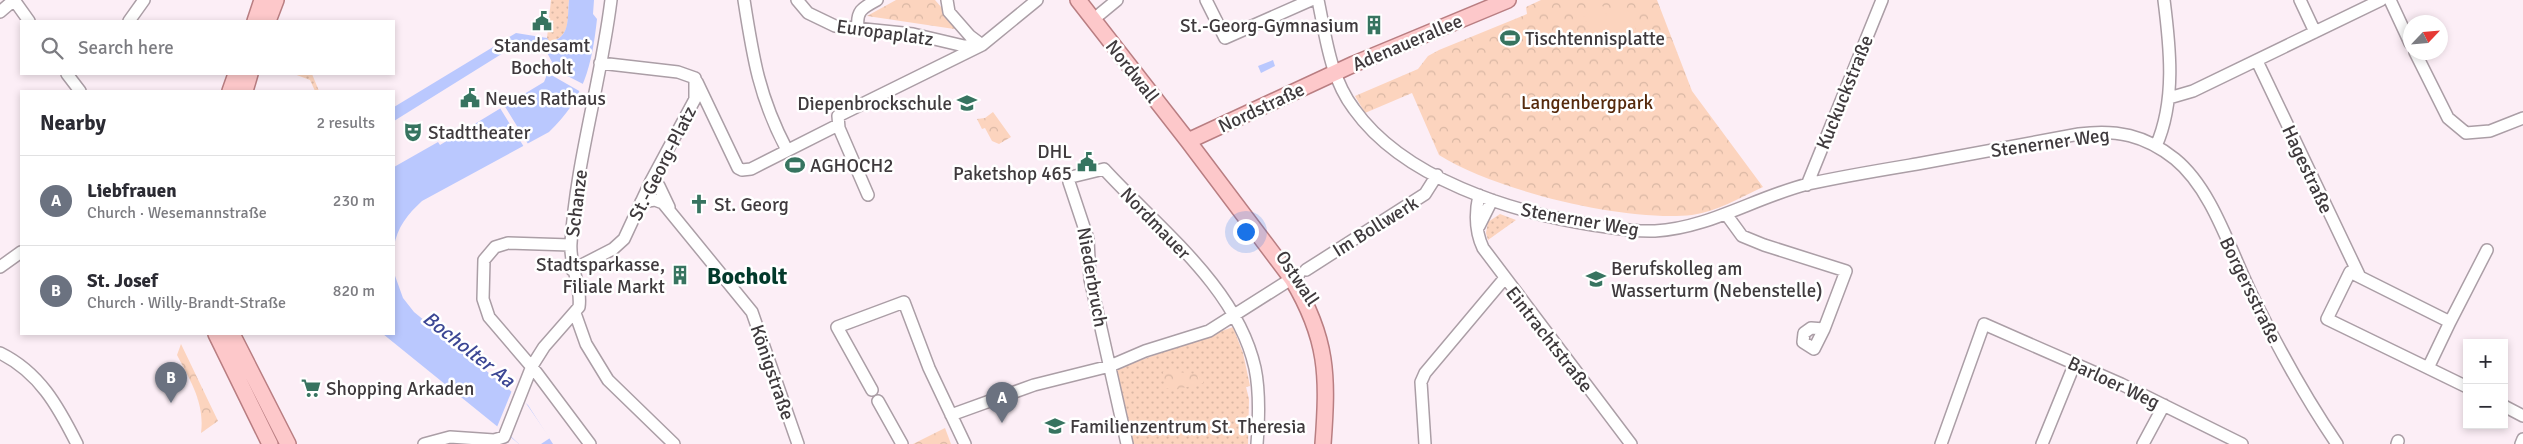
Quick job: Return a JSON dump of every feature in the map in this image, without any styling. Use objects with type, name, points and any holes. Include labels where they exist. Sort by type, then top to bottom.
[{"type":"main road","points":[[255,20],[262,0]]},
{"type":"main road","points":[[268,20],[276,0]]},
{"type":"main road","name":"Nordwall","points":[[1078,0],[1192,140]]},
{"type":"main road","name":"Nordwall","points":[[1090,0],[1192,140]]},
{"type":"main road","name":"Adenauerallee","points":[[1334,73],[1500,2]]},
{"type":"main road","name":"Nordstraße","points":[[1192,140],[1334,73]]},
{"type":"main road","points":[[230,90],[236,75]]},
{"type":"main road","points":[[244,90],[250,75]]},
{"type":"main road","name":"Ostwall","points":[[1192,140],[1299,274],[1322,315],[1330,344],[1334,391],[1332,444]]},
{"type":"main road","name":"Ostwall","points":[[1299,274],[1320,337],[1326,381],[1323,444]]},
{"type":"main road","points":[[216,335],[270,444]]},
{"type":"main road","points":[[233,335],[288,444]]},
{"type":"street","points":[[0,12],[14,0],[28,20]]},
{"type":"street","points":[[130,20],[144,0]]},
{"type":"street","name":"Schanze","points":[[574,313],[579,307],[580,299],[572,270],[570,245],[586,132],[611,0]]},
{"type":"street","points":[[744,0],[761,91],[772,122],[787,150],[982,45],[1037,0]]},
{"type":"street","name":"Europaplatz","points":[[797,0],[808,13],[827,24],[913,34],[964,46],[982,45]]},
{"type":"street","points":[[858,28],[860,9],[876,0]]},
{"type":"street","points":[[947,0],[949,12],[970,36],[982,45]]},
{"type":"street","points":[[1100,14],[1117,0]]},
{"type":"street","points":[[1206,0],[1225,38],[1311,0]]},
{"type":"street","name":"Stenerner Weg","points":[[1318,0],[1334,73],[1354,109],[1376,134],[1397,151],[1437,175],[1478,195],[1554,218],[1626,230],[1654,231],[1686,227],[1726,214],[1760,199],[1807,185],[2104,131],[2134,135],[2156,146]]},
{"type":"street","name":"Kuckuckstraße","points":[[1807,185],[1882,0]]},
{"type":"street","points":[[2156,146],[2165,126],[2169,98],[2169,55],[2164,0]]},
{"type":"street","points":[[2300,0],[2316,32]]},
{"type":"street","points":[[2169,98],[2193,91],[2381,0]]},
{"type":"street","points":[[2390,0],[2403,28]]},
{"type":"street","points":[[2419,60],[2448,118],[2466,133],[2490,131],[2523,118]]},
{"type":"street","name":"Hagestraße","points":[[2257,61],[2360,277]]},
{"type":"street","points":[[600,64],[678,72],[695,78]]},
{"type":"street","points":[[69,75],[79,90]]},
{"type":"street","name":"St.-Georg-Platz","points":[[695,78],[738,168],[742,170],[751,169],[787,150]]},
{"type":"street","name":"St.-Georg-Platz","points":[[572,270],[620,244],[651,181],[695,100],[695,78]]},
{"type":"street","points":[[838,121],[868,195]]},
{"type":"street","name":"Borgersstraße","points":[[2156,146],[2176,160],[2196,181],[2211,206],[2251,293],[2278,345],[2337,444]]},
{"type":"street","name":"Nordmauer","points":[[1070,190],[1071,177],[1104,169],[1193,262],[1235,315]]},
{"type":"street","name":"Im Bollwerk","points":[[951,415],[1034,385],[1110,366],[1145,351],[1209,331],[1425,194],[1437,175]]},
{"type":"street","points":[[651,181],[659,186],[671,213]]},
{"type":"street","name":"Niederbruch","points":[[1070,190],[1088,239],[1090,279],[1127,444]]},
{"type":"street","name":"Eintrachtstraße","points":[[1478,195],[1475,211],[1477,230],[1483,248],[1504,279],[1630,444]]},
{"type":"street","name":"Königstraße","points":[[641,202],[655,200],[663,203],[752,312],[799,444]]},
{"type":"street","points":[[1477,230],[1492,200]]},
{"type":"street","points":[[1726,214],[1742,236],[1764,245],[1846,270],[1824,329]]},
{"type":"street","points":[[570,245],[508,243],[495,247],[484,260],[482,298],[489,317],[532,366],[590,444]]},
{"type":"street","points":[[2428,368],[2487,250]]},
{"type":"street","points":[[0,267],[20,253]]},
{"type":"street","points":[[2450,322],[2350,272],[2327,319],[2463,385]]},
{"type":"street","points":[[1426,444],[1421,382],[1425,373],[1504,279]]},
{"type":"street","points":[[872,390],[837,327],[904,302],[930,368],[965,444]]},
{"type":"street","points":[[424,444],[450,437],[500,440],[506,434],[532,366],[544,347],[574,313],[586,344],[608,380],[674,444]]},
{"type":"street","points":[[1235,315],[1247,342],[1255,368],[1258,402],[1257,444]]},
{"type":"street","name":"Barloer Weg","points":[[1941,444],[1984,324],[2076,363],[2242,444]]},
{"type":"street","points":[[3,357],[34,376],[46,390],[58,406],[77,444]]},
{"type":"street","points":[[2042,444],[2076,363]]},
{"type":"street","points":[[878,401],[902,444]]},
{"type":"street","points":[[2143,444],[2164,405]]},
{"type":"street","points":[[2508,408],[2523,416]]},
{"type":"street","points":[[2521,444],[2523,439]]},
{"type":"green space","points":[[551,0],[569,0],[565,32],[556,40],[549,42],[547,38]]},
{"type":"green space","points":[[896,0],[935,0],[961,30],[867,16]]},
{"type":"green space","name":"Langenbergpark","points":[[1541,0],[1657,0],[1692,91],[1763,187],[1719,207],[1692,215],[1632,214],[1562,201],[1493,181],[1439,155],[1412,93],[1365,113],[1355,96],[1418,69],[1428,56],[1439,50],[1527,14],[1526,7]]},
{"type":"green space","points":[[1603,6],[1607,16],[1627,8],[1641,42],[1621,51],[1617,41],[1597,49],[1583,14]]},
{"type":"green space","name":"Tischtennisplatte","points":[[1515,28],[1520,41],[1506,47],[1500,34]]},
{"type":"green space","points":[[297,75],[312,75],[319,90],[315,90],[310,80]]},
{"type":"green space","points":[[993,112],[1011,137],[999,144],[992,141],[985,128],[982,129],[977,119],[985,118]]},
{"type":"green space","points":[[1500,214],[1516,220],[1488,240],[1486,233],[1488,222]]},
{"type":"green space","points":[[1233,327],[1243,353],[1250,386],[1246,387],[1249,399],[1248,444],[1133,444],[1116,369]]},
{"type":"green space","points":[[181,344],[218,421],[201,433],[202,422],[199,402],[177,355]]},
{"type":"green space","points":[[1172,368],[1178,372],[1203,375],[1203,383],[1174,390],[1166,388],[1163,372]]},
{"type":"green space","points":[[945,428],[951,444],[913,444]]},
{"type":"water","points":[[569,0],[594,0],[593,14],[597,19],[589,66],[578,94],[561,120],[549,132],[422,201],[404,221],[395,240],[395,166],[438,142],[440,145],[544,82],[552,62],[544,47],[521,42],[395,120],[395,106],[516,33],[547,38],[550,42],[557,40],[565,32]]},
{"type":"water","points":[[1273,60],[1275,66],[1261,73],[1258,66]]},
{"type":"water","points":[[395,276],[403,298],[414,312],[528,405],[553,444],[519,444],[384,335],[395,335]]},
{"type":"pier","points":[[548,66],[585,85],[581,92],[546,72]]},
{"type":"pier","points":[[504,105],[528,144],[524,147],[500,108]]},
{"type":"pier","points":[[513,388],[521,396],[550,438],[541,444],[519,444],[506,432],[497,427]]},
{"type":"place","name":"Standesamt Bocholt","points":[[542,21]]},
{"type":"place","name":"St.-Georg-Gymnasium","points":[[1374,25]]},
{"type":"place","name":"Tischtennisplatte","points":[[1510,38]]},
{"type":"place","name":"Neues Rathaus","points":[[470,98]]},
{"type":"place","name":"Diepenbrockschule","points":[[967,103]]},
{"type":"place","name":"Stadttheater","points":[[413,132]]},
{"type":"place","name":"DHL Paketshop 465","points":[[1087,162]]},
{"type":"place","name":"AGHOCH2","points":[[795,165]]},
{"type":"place","name":"St. Georg","points":[[699,204]]},
{"type":"place","name":"Stadtsparkasse, Filiale Markt","points":[[680,275]]},
{"type":"place","name":"Berufskolleg am Wasserturm (Nebenstelle)","points":[[1596,279]]},
{"type":"place","name":"Shopping Arkaden","points":[[311,388]]},
{"type":"place","name":"St. Josef","points":[[171,403]]},
{"type":"place","name":"Liebfrauen","points":[[1002,423]]},
{"type":"place","name":"Familienzentrum St. Theresia","points":[[1055,426]]},
{"type":"district","name":"Bocholt","points":[[747,276]]},
{"type":"water label","name":"Bocholter Aa","points":[[469,349]]}]
